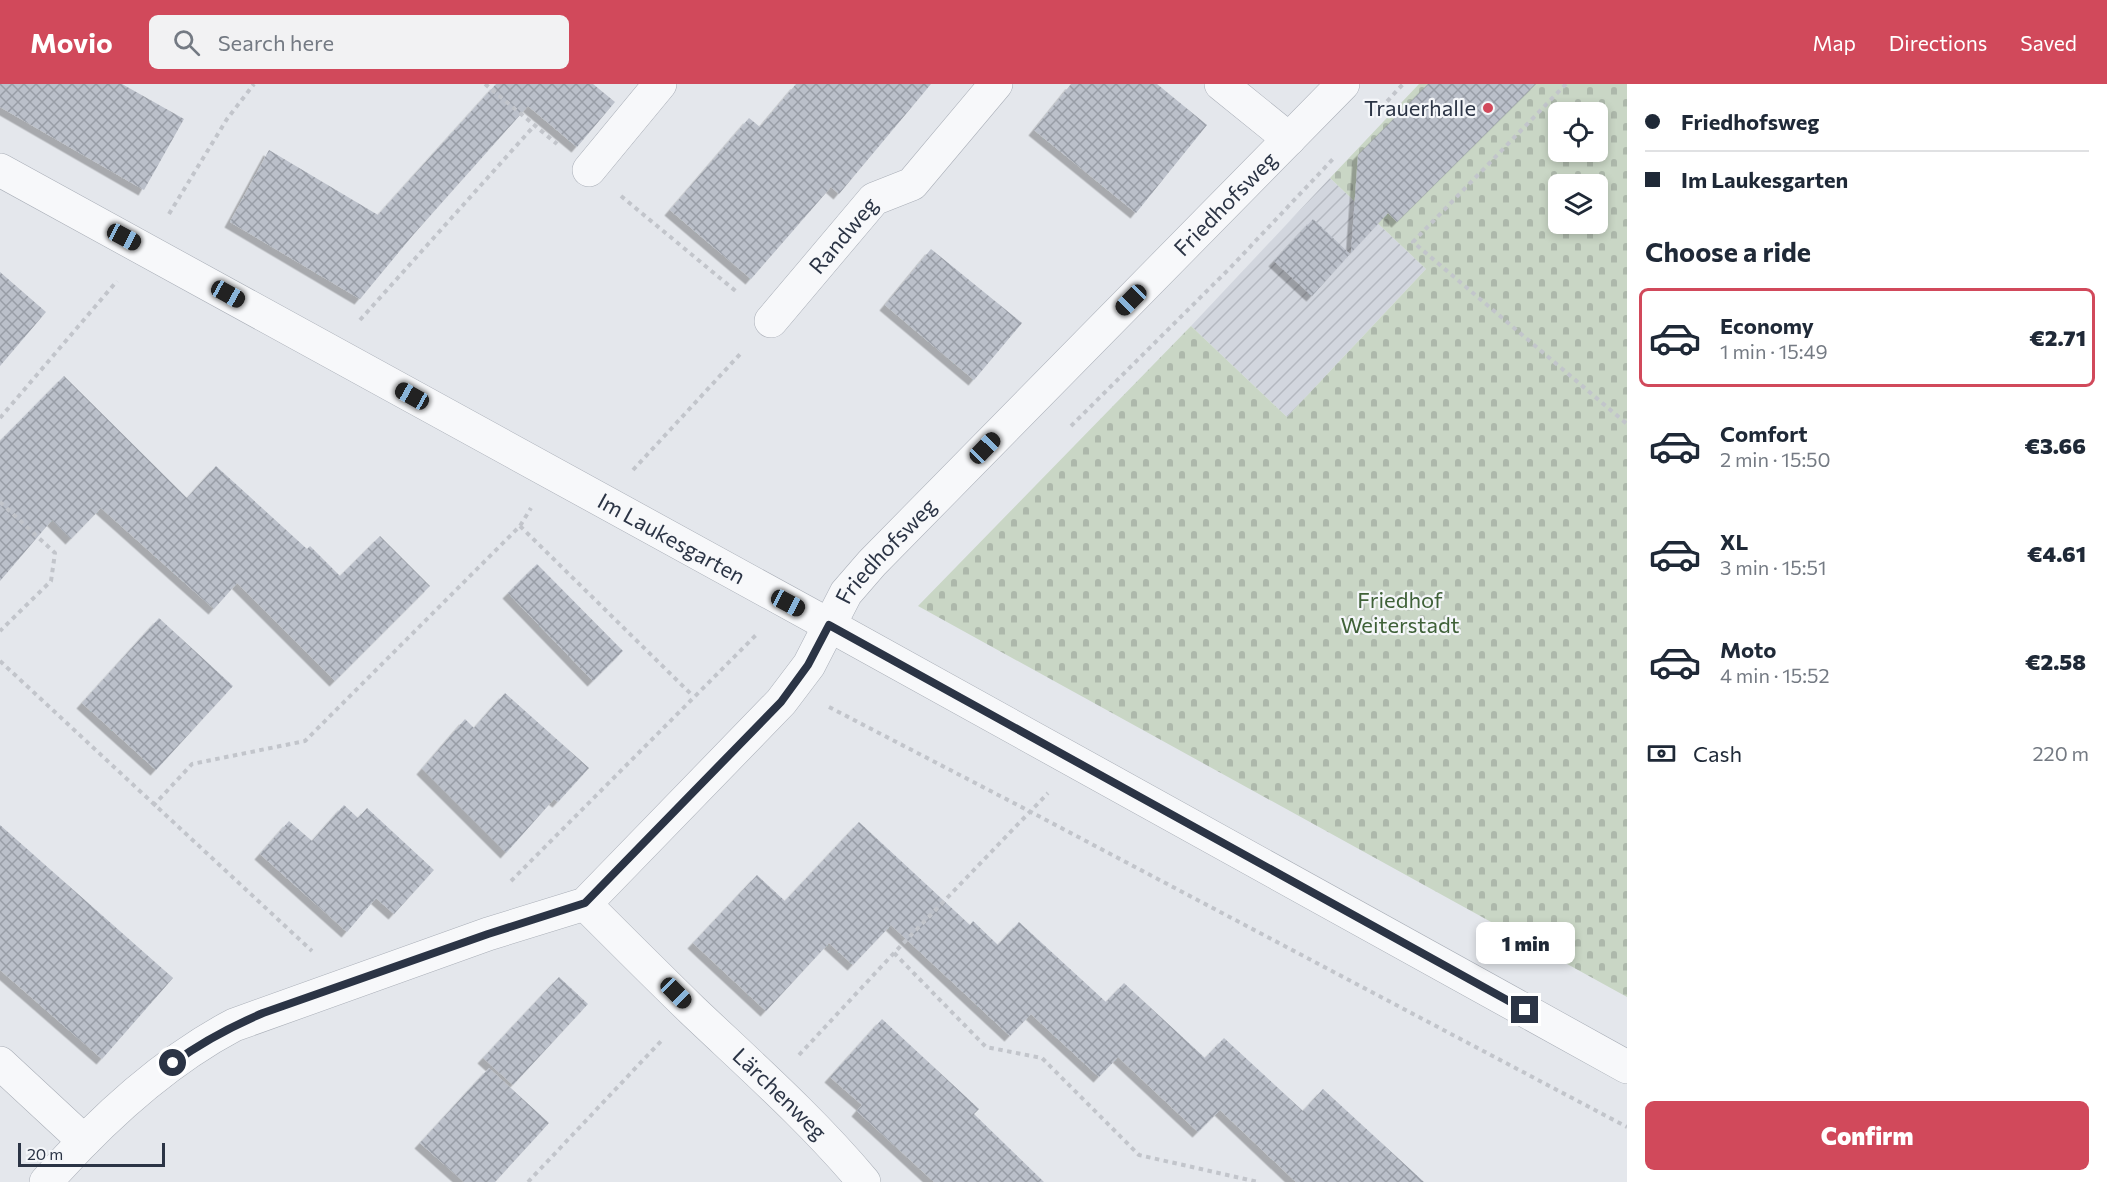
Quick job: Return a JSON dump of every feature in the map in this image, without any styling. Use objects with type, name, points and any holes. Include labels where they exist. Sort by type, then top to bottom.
[{"type":"street","points":[[589,170],[660,84]]},
{"type":"street","name":"Randweg","points":[[771,321],[874,199],[912,184],[996,84]]},
{"type":"street","points":[[1221,84],[1289,139]]},
{"type":"street","name":"Friedhofsweg","points":[[57,1178],[84,1141],[147,1084],[203,1041],[263,1013],[488,934],[585,903],[793,689],[846,593],[872,563],[1342,84]]},
{"type":"street","name":"Im Laukesgarten","points":[[0,170],[1627,1067]]},
{"type":"street","name":"Lärchenweg","points":[[585,903],[772,1084],[864,1182]]},
{"type":"street","points":[[0,1063],[84,1141]]},
{"type":"path","points":[[0,418],[145,248],[168,216],[227,119],[254,84]]},
{"type":"path","points":[[484,84],[771,321],[604,501]]},
{"type":"path","points":[[1566,84],[1413,242],[1627,424]]},
{"type":"path","points":[[331,352],[534,126]]},
{"type":"path","points":[[153,806],[192,764],[305,741],[520,526],[552,473]]},
{"type":"path","points":[[0,502],[55,553],[51,581],[0,632]]},
{"type":"path","points":[[520,526],[693,696]]},
{"type":"path","points":[[488,934],[500,893],[693,696],[788,603]]},
{"type":"path","points":[[0,661],[153,806],[348,984]]},
{"type":"path","points":[[793,689],[1627,1127]]},
{"type":"path","points":[[772,1084],[1077,762]]},
{"type":"path","points":[[894,953],[986,1047],[1042,1058],[1139,1155],[1258,1182]]},
{"type":"path","points":[[528,1182],[691,1008]]},
{"type":"shaded area","points":[[1330,178],[1426,269],[1287,417],[1191,326]]},
{"type":"green space","name":"Friedhof Weiterstadt","points":[[1419,84],[1627,84],[1627,997],[918,606],[1191,326],[1287,417],[1426,269],[1330,178]]},
{"type":"building","points":[[0,84],[122,84],[184,119],[144,190],[0,107]]},
{"type":"building","points":[[496,84],[593,84],[615,102],[577,147],[528,106],[413,235],[360,299],[230,222],[269,150],[378,215]]},
{"type":"building","points":[[796,84],[931,84],[839,194],[831,187],[751,279],[670,210],[749,118],[760,127]]},
{"type":"building","points":[[1071,84],[1157,84],[1207,125],[1136,213],[1034,130]]},
{"type":"building","points":[[1428,84],[1536,84],[1397,222],[1388,213],[1351,253],[1358,155]]},
{"type":"building","points":[[1313,219],[1350,254],[1312,296],[1274,261]]},
{"type":"building","points":[[931,249],[1022,323],[974,380],[885,305]]},
{"type":"building","points":[[0,272],[46,312],[0,366]]},
{"type":"building","points":[[64,376],[187,498],[216,466],[307,549],[310,546],[340,576],[380,536],[430,586],[335,681],[237,583],[214,609],[101,508],[71,539],[52,520],[0,581],[0,441]]},
{"type":"building","points":[[537,564],[623,651],[593,681],[508,593]]},
{"type":"building","points":[[159,618],[233,686],[156,770],[82,703]]},
{"type":"building","points":[[505,693],[589,768],[558,802],[554,799],[506,853],[422,769],[465,719],[474,728]]},
{"type":"building","points":[[344,805],[358,818],[367,808],[434,870],[394,914],[376,898],[347,932],[260,854],[289,821],[312,841]]},
{"type":"building","points":[[859,822],[970,925],[973,921],[998,945],[1019,922],[1106,1002],[1124,983],[1205,1058],[1224,1038],[1303,1111],[1323,1089],[1424,1182],[1296,1182],[1220,1110],[1198,1132],[1118,1057],[1099,1077],[1031,1014],[1010,1036],[891,925],[853,965],[829,943],[766,1011],[693,943],[757,875],[785,901]]},
{"type":"building","points":[[0,825],[173,978],[102,1059],[0,970]]},
{"type":"building","points":[[559,977],[588,1004],[513,1085],[483,1058]]},
{"type":"building","points":[[882,1019],[979,1109],[974,1114],[1044,1182],[934,1182],[857,1111],[862,1105],[830,1077]]},
{"type":"building","points":[[489,1068],[549,1123],[495,1182],[464,1182],[420,1143]]},
{"type":"place","name":"Trauerhalle","points":[[1488,108]]},
{"type":"route","points":[[173,1063],[203,1041],[263,1013],[488,934],[585,903],[793,689],[829,625],[1525,1010]]}]
